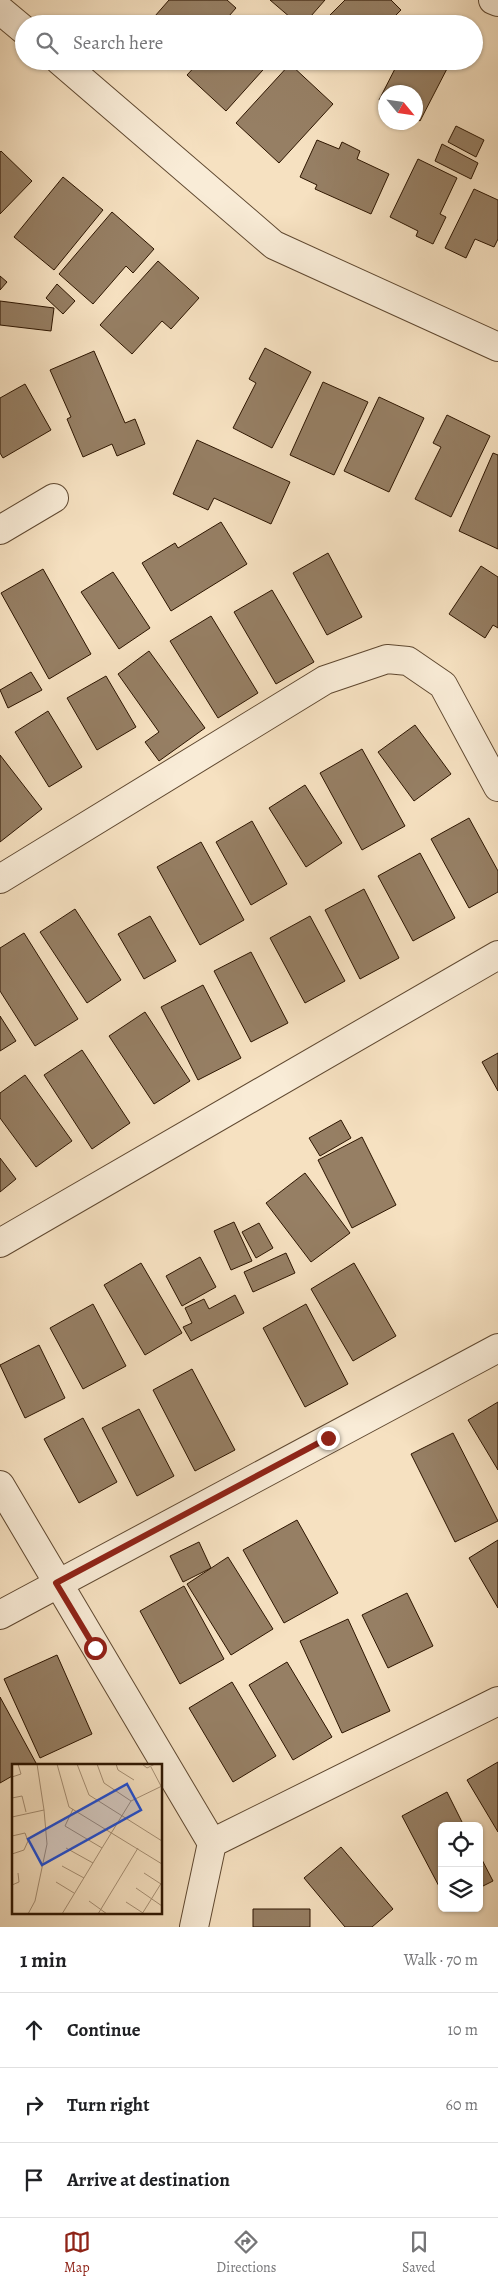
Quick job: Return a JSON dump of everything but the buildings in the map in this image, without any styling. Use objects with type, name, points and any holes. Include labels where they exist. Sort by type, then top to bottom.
[{"type":"street","points":[[493,0],[498,2]]},
{"type":"street","points":[[0,10],[15,22]]},
{"type":"street","points":[[70,70],[274,245],[498,347]]},
{"type":"street","points":[[0,530],[54,498]]},
{"type":"street","points":[[0,879],[325,680],[387,659],[408,662],[443,685],[498,787]]},
{"type":"street","points":[[0,1243],[498,955]]},
{"type":"street","points":[[0,1615],[56,1583],[498,1348]]},
{"type":"street","points":[[0,1485],[56,1583],[212,1843],[194,1927]]},
{"type":"street","points":[[212,1843],[498,1701]]},
{"type":"route","points":[[95,1648],[56,1583],[328,1438]]}]
